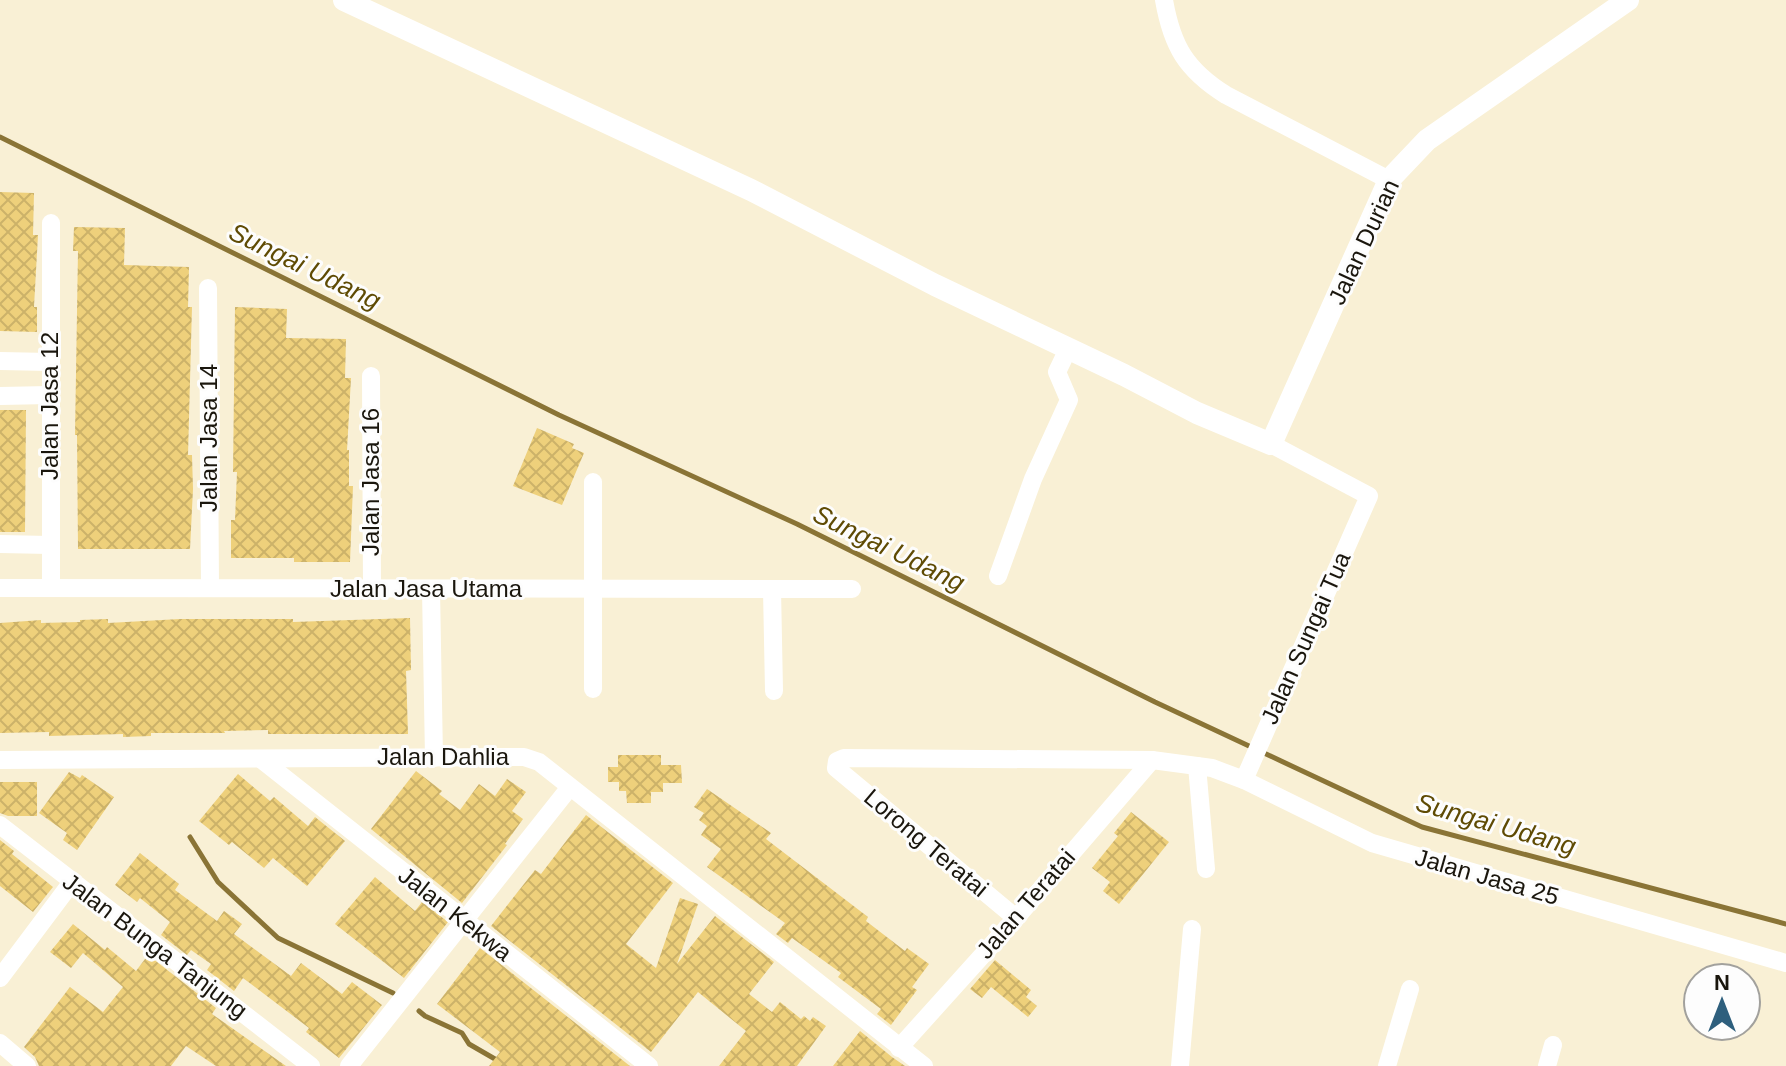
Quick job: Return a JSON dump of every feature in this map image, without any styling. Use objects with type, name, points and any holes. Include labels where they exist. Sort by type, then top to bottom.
[{"type":"street","points":[[344,0],[751,190],[922,279],[1197,413],[1271,444]]},
{"type":"street","points":[[1164,0],[1171,34],[1179,50],[1203,79],[1226,95],[1389,180]]},
{"type":"street","name":"Jalan Durian","points":[[1271,444],[1389,180],[1427,140],[1628,0]]},
{"type":"street","name":"Jalan Jasa 12","points":[[51,223],[51,588]]},
{"type":"street","name":"Jalan Jasa 14","points":[[208,288],[210,588]]},
{"type":"street","points":[[998,576],[1033,479],[1069,400],[1057,372],[1068,349]]},
{"type":"street","points":[[0,361],[50,362]]},
{"type":"street","name":"Jalan Jasa 16","points":[[371,376],[372,589]]},
{"type":"street","points":[[0,396],[50,395]]},
{"type":"street","name":"Jalan Sungai Tua","points":[[1244,780],[1369,496],[1271,444]]},
{"type":"street","points":[[593,482],[593,689]]},
{"type":"street","points":[[0,544],[50,545]]},
{"type":"street","name":"Jalan Jasa Utama","points":[[0,588],[852,589]]},
{"type":"street","points":[[431,589],[434,758]]},
{"type":"street","points":[[772,589],[774,691]]},
{"type":"street","name":"Jalan Dahlia","points":[[0,760],[524,757],[551,770],[924,1066]]},
{"type":"street","name":"Jalan Jasa 25","points":[[836,768],[837,761],[844,758],[1152,760],[1212,768],[1244,780],[1372,843],[1786,963]]},
{"type":"street","name":"Jalan Kekwa","points":[[262,760],[649,1066]]},
{"type":"street","name":"Jalan Teratai","points":[[899,1048],[1152,760]]},
{"type":"street","points":[[1197,766],[1206,869]]},
{"type":"street","name":"Lorong Teratai","points":[[836,768],[1016,918]]},
{"type":"street","points":[[349,1066],[570,787]]},
{"type":"street","name":"Jalan Bunga Tanjung","points":[[0,825],[311,1066]]},
{"type":"street","points":[[0,978],[72,882]]},
{"type":"street","points":[[1180,1066],[1192,929]]},
{"type":"street","points":[[1387,1066],[1410,989]]},
{"type":"street","points":[[0,1043],[27,1066]]},
{"type":"street","points":[[1547,1066],[1553,1045]]},
{"type":"building","points":[[0,192],[34,193],[33,235],[38,235],[34,307],[37,307],[37,332],[0,331]]},
{"type":"building","points":[[74,227],[125,228],[124,265],[189,267],[188,307],[192,307],[188,455],[192,455],[193,489],[190,549],[78,549],[75,435],[78,251],[73,251]]},
{"type":"building","points":[[235,307],[287,309],[286,338],[346,339],[345,378],[351,378],[347,450],[349,486],[353,486],[350,562],[231,558],[231,520],[235,520],[237,472],[233,472]]},
{"type":"building","points":[[0,410],[26,410],[25,532],[0,532]]},
{"type":"building","points":[[537,428],[574,444],[572,448],[584,453],[562,505],[513,486]]},
{"type":"building","points":[[410,618],[411,670],[406,671],[408,734],[268,734],[268,730],[151,733],[151,736],[123,737],[123,734],[49,736],[49,732],[0,733],[0,623],[108,619],[108,623],[180,619],[293,619],[293,622]]},
{"type":"building","points":[[618,755],[661,755],[661,765],[681,765],[682,783],[663,783],[663,792],[651,792],[651,803],[627,803],[626,791],[619,791],[619,782],[608,782],[608,767],[618,767]]},
{"type":"building","points":[[416,771],[460,810],[479,784],[495,796],[507,779],[526,792],[512,811],[523,819],[462,903],[371,829]]},
{"type":"building","points":[[69,772],[80,778],[82,775],[114,797],[77,850],[63,840],[67,833],[39,813]]},
{"type":"building","points":[[238,774],[270,801],[274,797],[308,826],[315,817],[345,841],[307,886],[273,858],[264,868],[199,821]]},
{"type":"building","points":[[0,782],[37,782],[37,816],[0,813]]},
{"type":"building","points":[[707,789],[771,833],[766,839],[868,917],[866,921],[905,951],[907,948],[929,964],[912,987],[917,990],[891,1025],[877,1014],[881,1009],[838,977],[841,973],[792,938],[788,943],[776,934],[785,923],[707,867],[721,849],[701,835],[707,826],[699,820],[704,813],[694,807]]},
{"type":"building","points":[[1131,812],[1169,842],[1119,904],[1103,891],[1110,882],[1092,868],[1118,836],[1114,833]]},
{"type":"building","points":[[586,815],[673,883],[626,944],[656,968],[680,898],[698,904],[677,964],[715,916],[774,962],[749,994],[772,1012],[780,1002],[801,1019],[804,1016],[810,1021],[813,1017],[826,1026],[797,1066],[719,1066],[746,1031],[698,992],[651,1052],[491,926],[535,870],[541,874]]},
{"type":"building","points":[[0,840],[14,851],[12,854],[53,887],[33,912],[0,886]]},
{"type":"building","points":[[140,853],[179,884],[175,890],[217,921],[224,911],[242,924],[234,934],[291,976],[301,963],[342,994],[352,982],[382,1005],[339,1058],[306,1032],[309,1028],[243,978],[234,991],[207,970],[211,964],[191,950],[187,955],[161,935],[170,922],[140,898],[137,902],[115,885]]},
{"type":"building","points":[[375,877],[415,911],[422,902],[448,922],[404,978],[335,924]]},
{"type":"building","points":[[73,924],[136,971],[148,955],[216,1008],[212,1014],[286,1066],[216,1066],[186,1046],[171,1066],[39,1066],[35,1057],[24,1047],[70,987],[103,1012],[123,987],[83,953],[71,968],[50,952]]},
{"type":"building","points":[[480,948],[630,1066],[489,1066],[500,1052],[437,1004]]},
{"type":"building","points":[[995,960],[1031,990],[1026,997],[1037,1006],[1028,1017],[991,987],[982,998],[970,989]]},
{"type":"building","points":[[860,1031],[892,1057],[905,1066],[833,1066]]},
{"type":"waterway","name":"Sungai Udang","points":[[0,137],[559,415],[797,524],[1155,702],[1422,827],[1786,924]]},
{"type":"waterway","name":"Sungai Udang","points":[[190,837],[218,882],[278,938],[393,993]]},
{"type":"waterway","name":"Sungai Udang","points":[[419,1011],[462,1033],[469,1044],[507,1066]]}]
